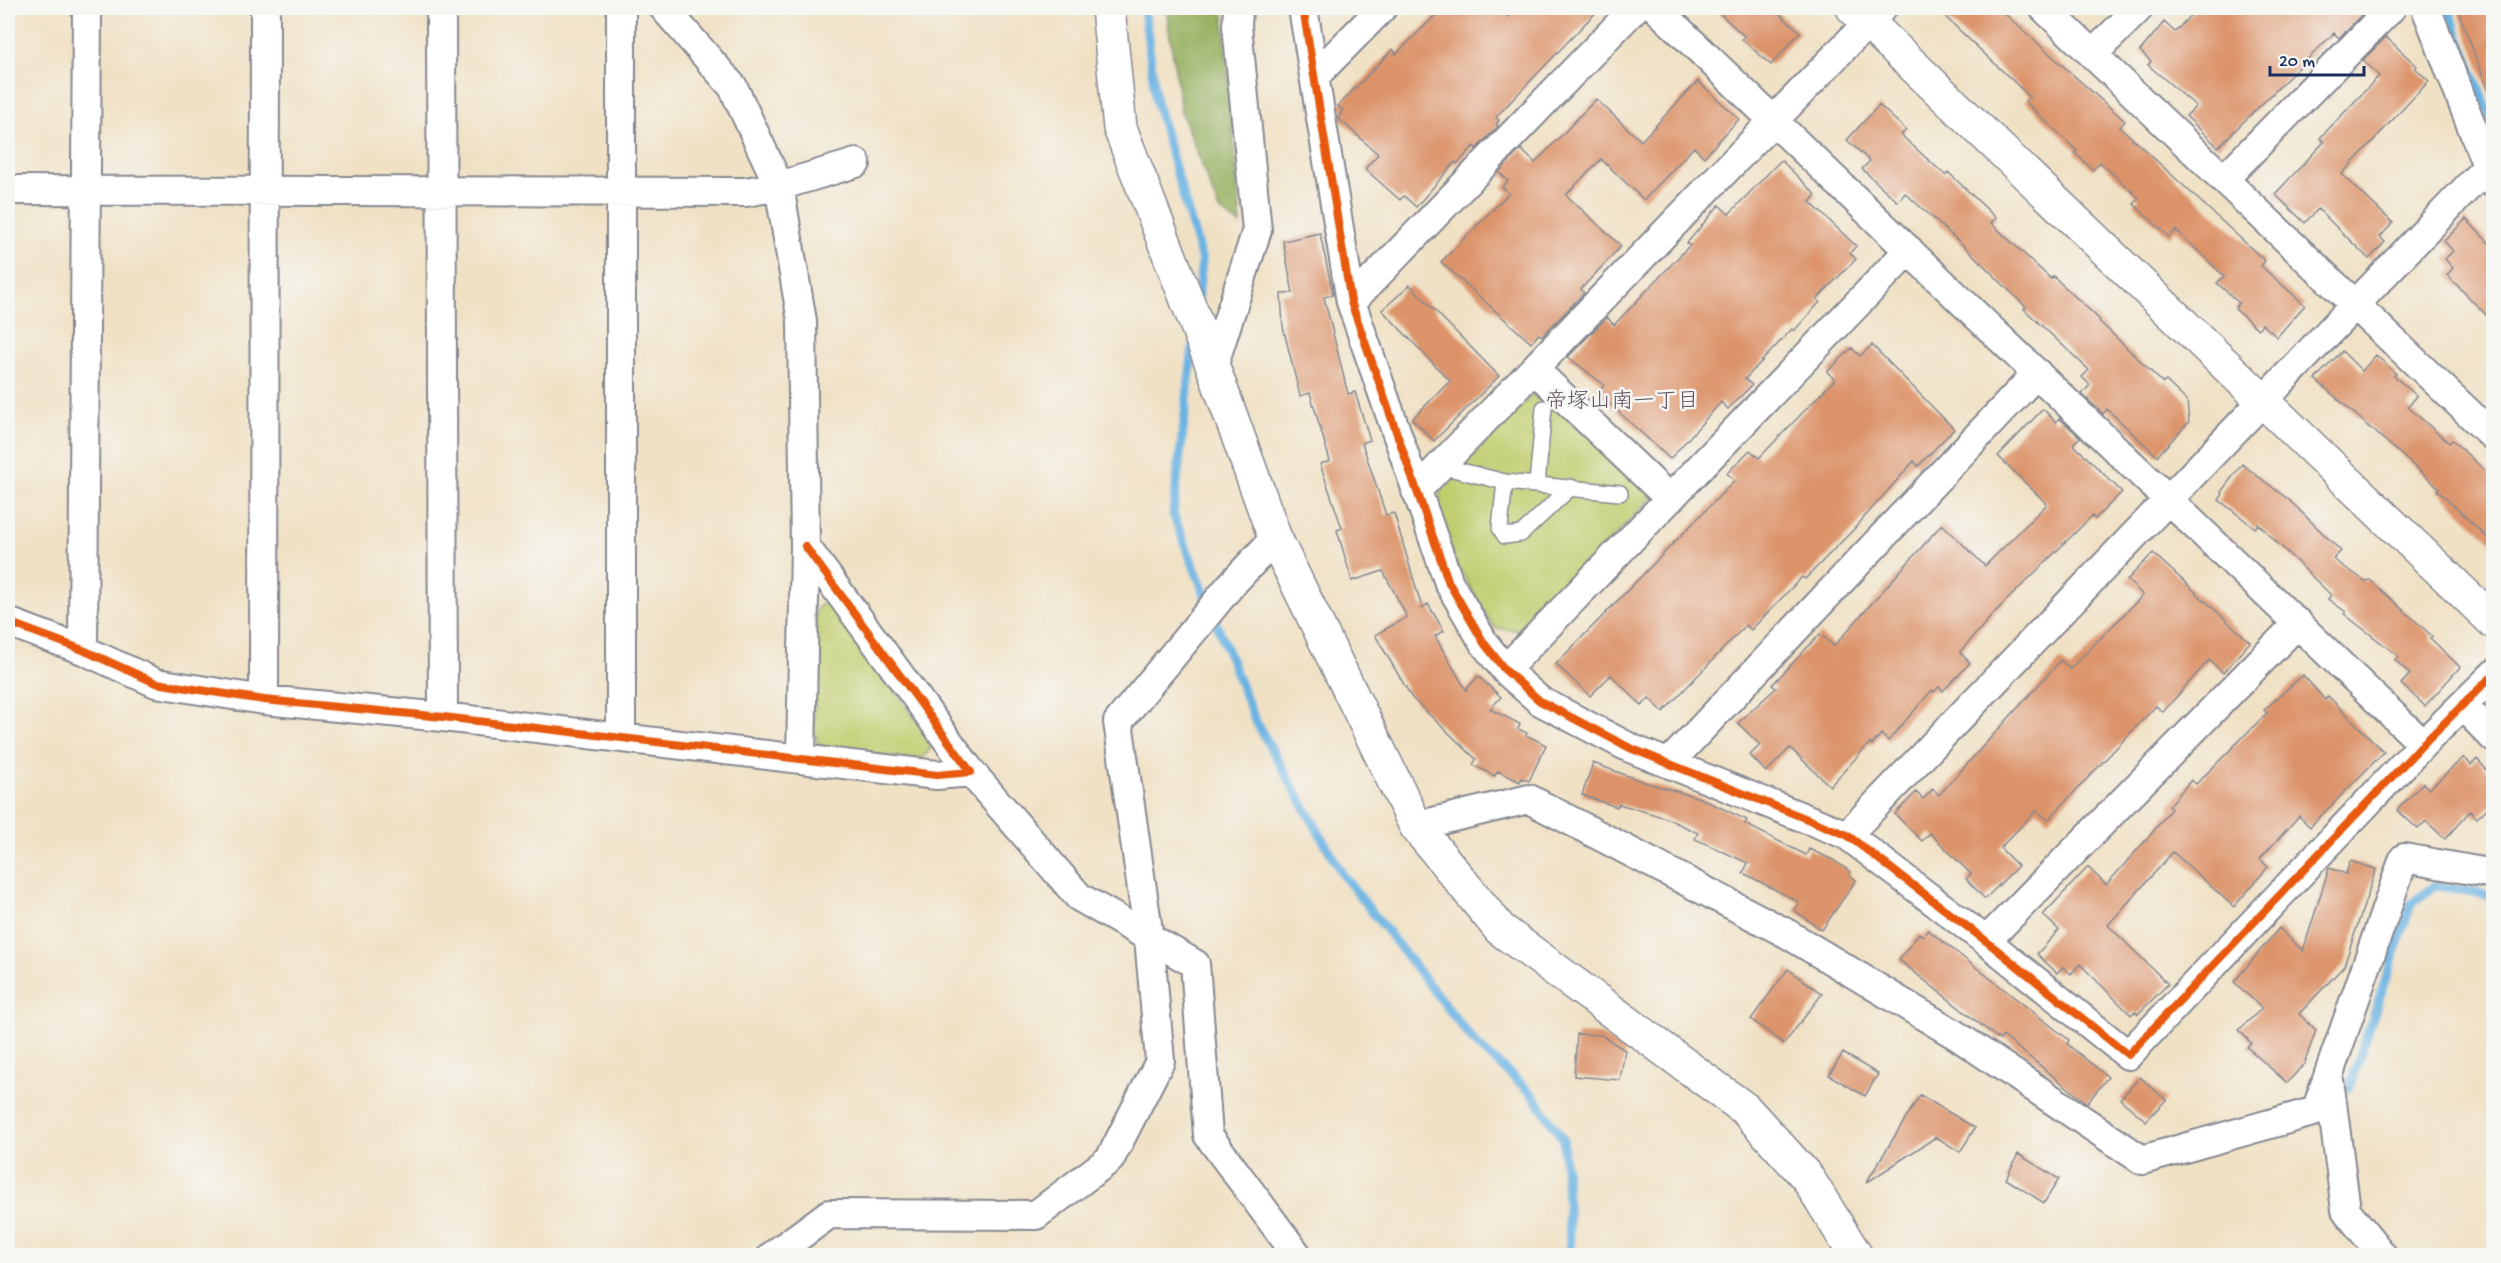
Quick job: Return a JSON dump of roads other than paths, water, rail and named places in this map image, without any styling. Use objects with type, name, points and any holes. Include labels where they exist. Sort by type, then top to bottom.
[{"type":"street","points":[[83,650],[87,8]]},
{"type":"street","points":[[264,700],[265,8]]},
{"type":"street","points":[[441,8],[444,192],[443,717]]},
{"type":"street","points":[[621,8],[621,738]]},
{"type":"street","points":[[664,8],[733,87],[779,186],[802,321],[805,546],[801,759]]},
{"type":"street","points":[[1108,8],[1120,128],[1213,367],[1275,538],[1416,826],[1500,929],[1745,1109],[1807,1177],[1856,1256]]},
{"type":"street","points":[[1213,367],[1257,230],[1237,26],[1238,8]]},
{"type":"street","points":[[1303,8],[1351,302],[1449,582],[1484,643],[1505,670],[1540,701],[1630,748],[1847,835],[1986,940],[2128,1055],[2423,744],[2493,674]]},
{"type":"street","points":[[1315,76],[1382,8]]},
{"type":"street","points":[[1351,302],[1635,8]]},
{"type":"street","points":[[1656,8],[2423,744]]},
{"type":"street","points":[[2044,8],[2493,437]]},
{"type":"street","points":[[2093,54],[2139,8]]},
{"type":"street","points":[[2224,180],[2391,8]]},
{"type":"street","points":[[1847,835],[2354,304],[2490,176],[2426,8]]},
{"type":"street","points":[[1416,491],[1774,120],[1868,12],[2261,402],[2493,622]]},
{"type":"street","points":[[8,190],[746,192],[779,186],[856,163]]},
{"type":"street","points":[[1505,670],[1909,250]]},
{"type":"street","points":[[1534,369],[1670,499]]},
{"type":"street","points":[[1669,763],[2037,373]]},
{"type":"street","points":[[772,1256],[829,1214],[1036,1215],[1110,1159],[1160,1061],[1149,938],[1118,722],[1230,586],[1275,538]]},
{"type":"street","points":[[805,546],[971,772],[1079,897],[1195,964],[1208,1135],[1298,1256]]},
{"type":"street","points":[[8,622],[83,650],[156,683],[264,700],[443,717],[937,775],[971,772]]},
{"type":"street","points":[[1986,940],[2298,623]]},
{"type":"street","points":[[2463,706],[2493,738]]},
{"type":"street","points":[[1416,826],[1529,799],[1786,933],[1956,1035],[2142,1160],[2316,1111],[2404,858],[2493,874]]},
{"type":"street","points":[[2328,1072],[2346,1210],[2383,1256]]},
{"type":"lane","points":[[1537,484],[1544,408]]},
{"type":"lane","points":[[1441,466],[1505,482],[1620,493]]},
{"type":"lane","points":[[1505,482],[1500,528],[1505,536],[1521,534],[1571,487]]},
{"type":"waterway","points":[[1144,8],[1156,101],[1202,261],[1198,297]]},
{"type":"waterway","points":[[2448,8],[2494,129]]},
{"type":"waterway","points":[[1193,347],[1173,514],[1254,718],[1343,875],[1475,1043],[1532,1094],[1563,1139],[1571,1256]]},
{"type":"waterway","points":[[2349,1088],[2411,904],[2435,885],[2494,896]]},
{"type":"district","name":"帝塚山南一丁目","points":[[1622,399]]}]
